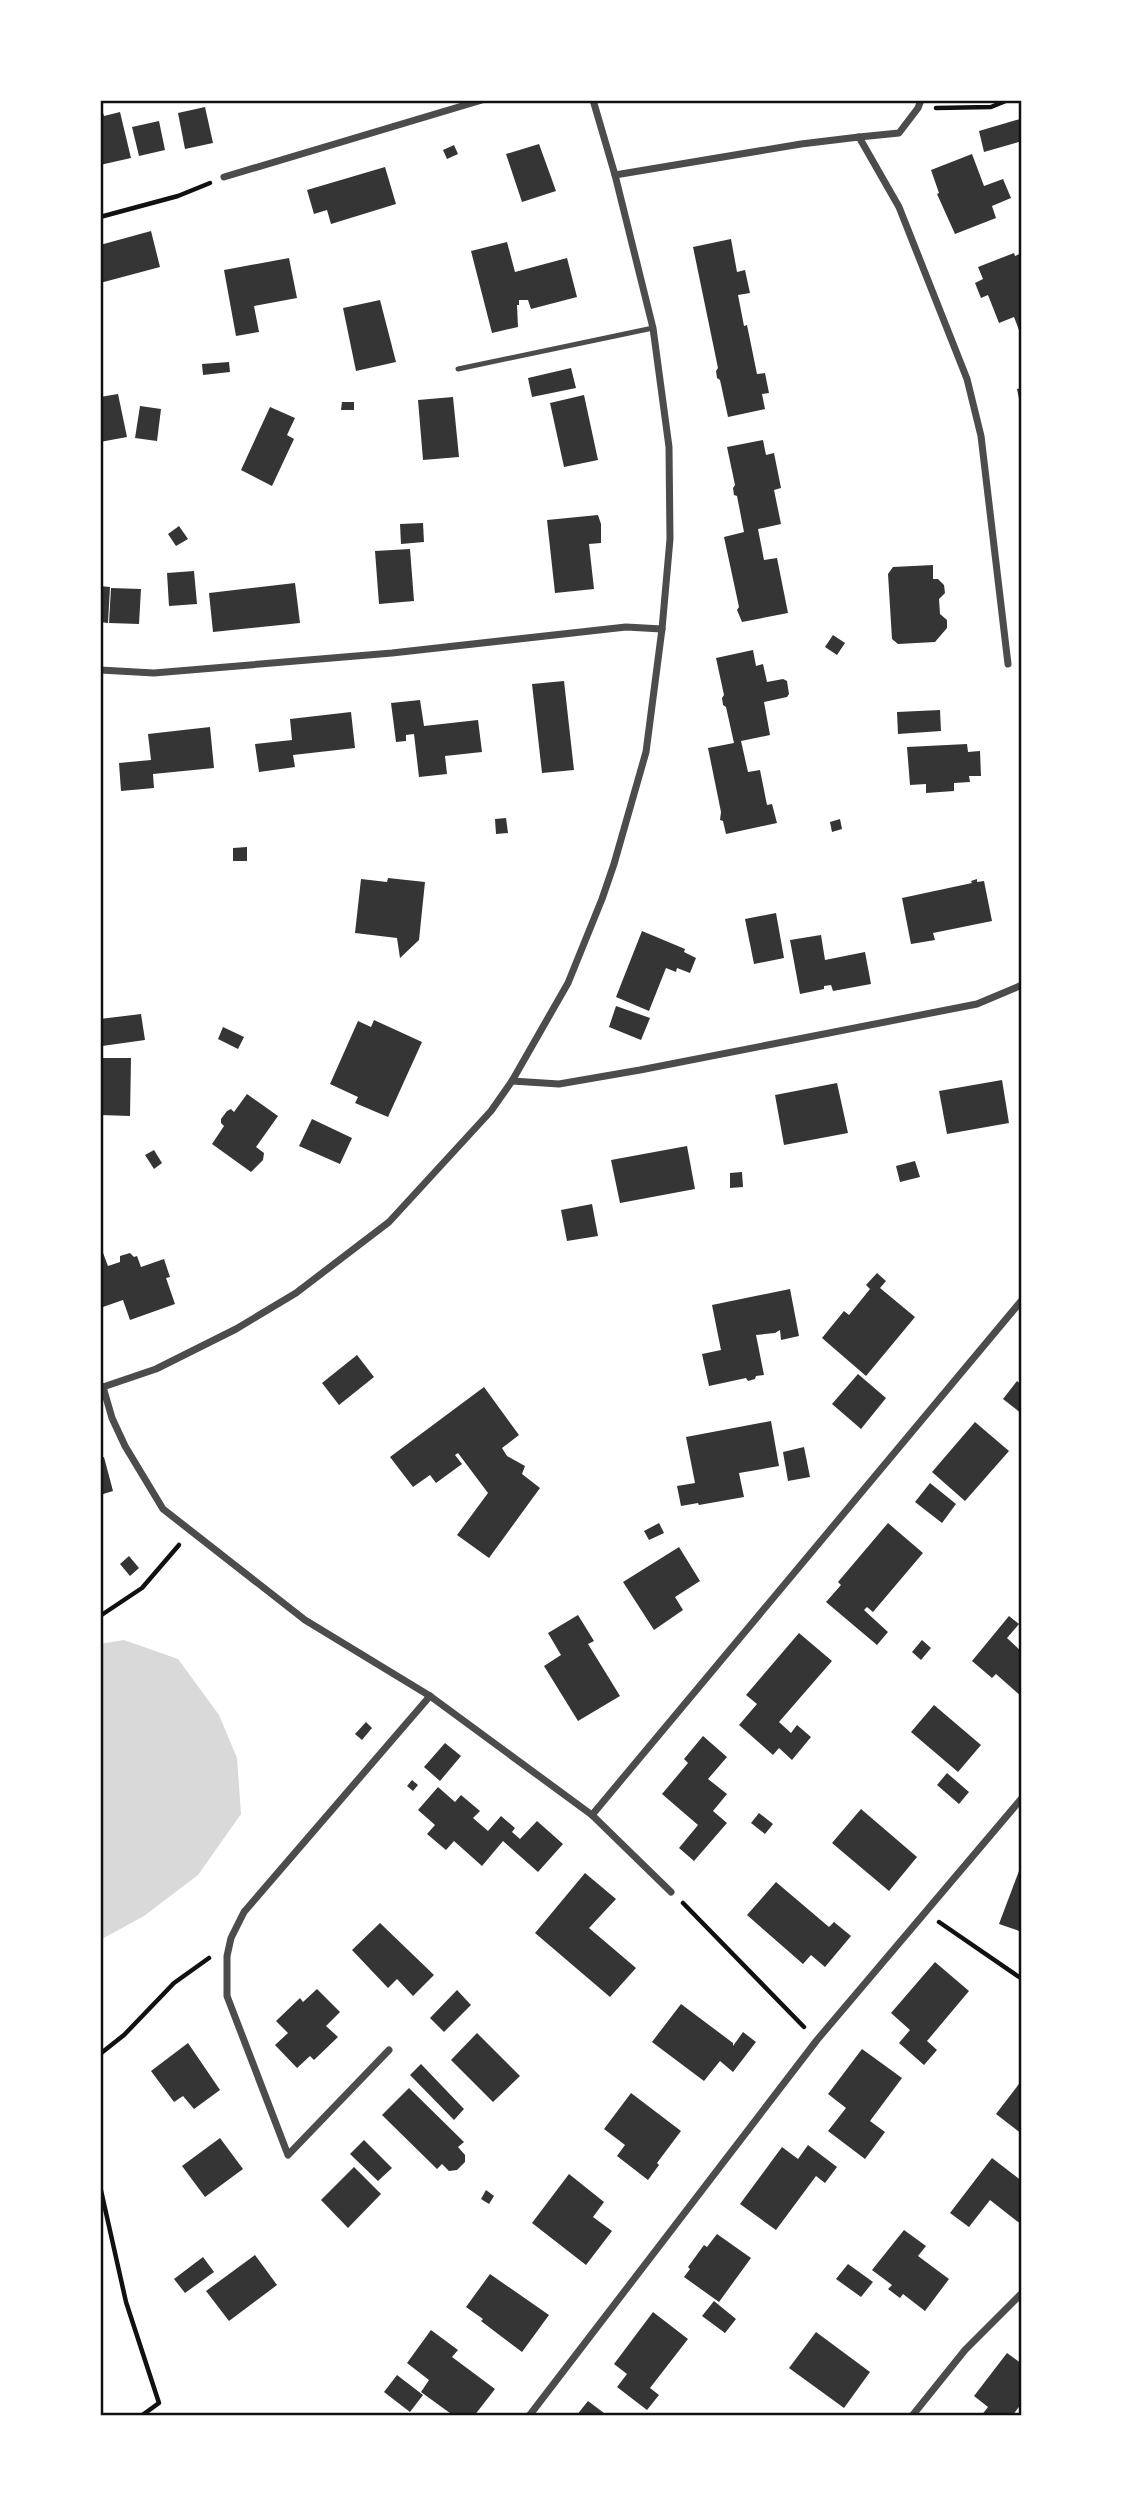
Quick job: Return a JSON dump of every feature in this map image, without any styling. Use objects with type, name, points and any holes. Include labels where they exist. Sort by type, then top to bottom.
[{"type":"street","points":[[224,177],[482,100]]},
{"type":"street","points":[[593,100],[615,175],[653,328],[669,447],[670,538],[662,629],[646,752],[614,864],[568,983],[513,1081],[491,1111],[389,1222],[296,1293],[236,1329],[156,1369],[102,1387],[111,1418],[163,1509],[305,1620],[430,1696],[592,1815],[671,1892]]},
{"type":"street","points":[[615,175],[801,144],[899,132],[919,104]]},
{"type":"street","points":[[859,137],[899,207],[967,379],[981,436],[1008,664]]},
{"type":"street","points":[[100,670],[154,673],[392,653],[625,627],[662,629]]},
{"type":"street","points":[[513,1081],[559,1084],[653,1068],[977,1004],[1022,985]]},
{"type":"street","points":[[592,1815],[1022,1300]]},
{"type":"street","points":[[389,2050],[288,2155],[228,1996],[227,1956],[231,1938],[244,1912],[430,1696]]},
{"type":"street","points":[[529,2416],[817,2040],[1022,1798]]},
{"type":"street","points":[[912,2416],[965,2350],[1022,2293]]},
{"type":"lane","points":[[458,369],[653,328]]},
{"type":"path","points":[[919,104],[991,107],[1008,100]]},
{"type":"path","points":[[100,217],[178,196],[224,177]]},
{"type":"path","points":[[100,1616],[142,1588],[188,1531]]},
{"type":"path","points":[[671,1892],[817,2040]]},
{"type":"path","points":[[925,1912],[1022,1979]]},
{"type":"path","points":[[100,2054],[124,2035],[174,1983],[208,1958],[227,1956]]},
{"type":"path","points":[[100,2186],[126,2302],[159,2403],[141,2416]]},
{"type":"shaded area","points":[[124,1640],[178,1659],[219,1715],[237,1758],[241,1814],[198,1875],[144,1916],[100,1940],[100,1644]]},
{"type":"building","points":[[100,103],[104,116],[120,112],[131,158],[100,165]]},
{"type":"building","points":[[205,107],[213,143],[185,149],[178,113]]},
{"type":"building","points":[[1020,119],[1022,141],[984,152],[979,131]]},
{"type":"building","points":[[159,121],[165,150],[139,156],[132,127]]},
{"type":"building","points":[[539,144],[556,191],[522,202],[506,154]]},
{"type":"building","points":[[454,145],[458,154],[447,159],[443,150]]},
{"type":"building","points":[[972,154],[984,186],[1003,179],[1011,198],[992,206],[996,218],[955,234],[937,194],[939,193],[931,170]]},
{"type":"building","points":[[385,167],[396,204],[331,224],[327,210],[314,214],[307,190]]},
{"type":"building","points":[[151,231],[160,267],[100,283],[100,245]]},
{"type":"building","points":[[731,239],[737,272],[745,270],[750,293],[738,295],[744,326],[747,325],[757,374],[765,373],[769,393],[762,394],[765,409],[728,417],[720,380],[717,378],[718,368],[693,247]]},
{"type":"building","points":[[507,242],[515,272],[567,258],[577,297],[531,309],[528,300],[519,300],[518,327],[492,333],[471,251]]},
{"type":"building","points":[[1014,253],[1015,256],[1022,253],[1022,338],[1014,317],[999,323],[988,295],[981,298],[975,283],[983,279],[978,267]]},
{"type":"building","points":[[289,258],[297,298],[254,306],[259,332],[236,336],[224,270]]},
{"type":"building","points":[[380,300],[396,362],[356,371],[343,308]]},
{"type":"building","points":[[229,362],[230,372],[203,375],[202,364]]},
{"type":"building","points":[[571,368],[576,388],[532,397],[528,378]]},
{"type":"building","points":[[1022,388],[1022,408],[1021,408],[1017,389]]},
{"type":"building","points":[[118,394],[127,437],[100,442],[100,397]]},
{"type":"building","points":[[584,395],[598,460],[564,467],[550,403]]},
{"type":"building","points":[[453,397],[459,457],[423,460],[418,400]]},
{"type":"building","points":[[342,402],[354,402],[354,410],[341,410]]},
{"type":"building","points":[[140,406],[161,409],[157,441],[135,438]]},
{"type":"building","points":[[270,407],[295,418],[287,435],[294,439],[272,486],[241,470]]},
{"type":"building","points":[[763,440],[766,455],[774,453],[781,488],[774,490],[781,524],[758,529],[764,560],[777,558],[788,613],[742,622],[737,610],[739,607],[724,537],[744,532],[737,496],[734,495],[735,485],[727,447]]},
{"type":"building","points":[[598,515],[601,543],[589,544],[594,589],[555,593],[547,520]]},
{"type":"building","points":[[423,523],[424,542],[401,544],[400,524]]},
{"type":"building","points":[[179,526],[188,539],[176,546],[168,534]]},
{"type":"building","points":[[410,549],[414,601],[379,604],[375,551]]},
{"type":"building","points":[[933,565],[933,579],[938,579],[944,585],[945,593],[939,599],[940,614],[947,620],[947,628],[935,642],[898,644],[892,639],[888,574],[893,567]]},
{"type":"building","points":[[194,571],[197,604],[169,606],[167,573]]},
{"type":"building","points":[[295,583],[300,623],[213,632],[209,593]]},
{"type":"building","points":[[100,586],[110,587],[108,623],[100,622]]},
{"type":"building","points":[[111,588],[141,589],[139,624],[109,623]]},
{"type":"building","points":[[833,635],[845,643],[837,655],[825,647]]},
{"type":"building","points":[[753,650],[756,666],[763,664],[767,682],[783,679],[787,681],[789,694],[787,697],[764,702],[770,735],[741,741],[748,772],[760,770],[767,805],[772,804],[777,823],[726,834],[723,821],[720,820],[721,812],[708,748],[734,743],[726,707],[723,705],[724,695],[716,658]]},
{"type":"building","points":[[564,681],[574,770],[542,773],[532,684]]},
{"type":"building","points":[[420,700],[424,726],[478,720],[482,752],[445,756],[447,774],[419,777],[414,734],[406,735],[406,741],[396,742],[391,703]]},
{"type":"building","points":[[940,710],[941,731],[898,734],[897,712]]},
{"type":"building","points":[[351,712],[355,748],[293,755],[295,767],[259,772],[255,744],[292,740],[290,719]]},
{"type":"building","points":[[210,727],[214,768],[153,774],[154,788],[121,791],[119,763],[151,760],[148,734]]},
{"type":"building","points":[[967,744],[968,752],[980,751],[981,776],[969,776],[970,782],[954,783],[954,791],[926,793],[926,784],[910,785],[907,747]]},
{"type":"building","points":[[506,818],[508,833],[496,834],[495,819]]},
{"type":"building","points":[[840,819],[842,829],[832,832],[830,822]]},
{"type":"building","points":[[247,847],[247,861],[233,861],[233,848]]},
{"type":"building","points":[[388,878],[425,882],[419,940],[400,958],[397,938],[355,933],[361,879],[387,882]]},
{"type":"building","points":[[977,879],[977,882],[984,881],[992,921],[933,933],[935,940],[911,944],[902,898],[972,883],[971,881]]},
{"type":"building","points":[[776,913],[784,958],[754,964],[745,919]]},
{"type":"building","points":[[642,931],[685,949],[684,952],[696,958],[690,973],[677,968],[676,972],[666,968],[649,1011],[616,997]]},
{"type":"building","points":[[821,935],[825,960],[865,952],[871,984],[833,991],[831,985],[800,994],[790,940]]},
{"type":"building","points":[[616,1006],[650,1018],[641,1040],[609,1027]]},
{"type":"building","points":[[141,1014],[145,1040],[102,1046],[100,1019]]},
{"type":"building","points":[[374,1020],[422,1042],[388,1117],[355,1103],[358,1097],[330,1084],[358,1021],[371,1027]]},
{"type":"building","points":[[223,1027],[244,1037],[238,1049],[218,1039]]},
{"type":"building","points":[[100,1058],[131,1058],[130,1116],[100,1115]]},
{"type":"building","points":[[1002,1080],[1009,1123],[947,1134],[939,1091]]},
{"type":"building","points":[[837,1083],[848,1133],[784,1145],[775,1095]]},
{"type":"building","points":[[247,1094],[278,1116],[256,1147],[264,1153],[263,1160],[251,1172],[212,1144],[224,1126],[221,1119],[227,1111],[231,1109],[234,1112]]},
{"type":"building","points":[[312,1119],[352,1138],[340,1164],[299,1146]]},
{"type":"building","points":[[687,1146],[695,1189],[620,1203],[611,1160]]},
{"type":"building","points":[[154,1150],[162,1163],[154,1169],[145,1155]]},
{"type":"building","points":[[915,1161],[920,1177],[900,1182],[896,1166]]},
{"type":"building","points":[[742,1172],[743,1187],[730,1188],[730,1173]]},
{"type":"building","points":[[592,1204],[598,1236],[567,1241],[561,1210]]},
{"type":"building","points":[[100,1245],[108,1266],[120,1262],[120,1256],[130,1253],[134,1257],[137,1256],[141,1267],[164,1259],[170,1277],[166,1278],[175,1304],[130,1320],[123,1300],[100,1308]]},
{"type":"building","points":[[877,1273],[886,1281],[880,1288],[915,1317],[866,1376],[822,1338],[844,1311],[849,1315],[870,1289],[866,1285]]},
{"type":"building","points":[[790,1289],[799,1336],[781,1340],[780,1330],[756,1335],[764,1375],[748,1381],[746,1378],[709,1386],[702,1354],[721,1350],[712,1305]]},
{"type":"building","points":[[357,1355],[374,1377],[339,1405],[322,1383]]},
{"type":"building","points":[[858,1374],[886,1398],[861,1429],[832,1404]]},
{"type":"building","points":[[1017,1381],[1022,1385],[1022,1414],[1003,1399]]},
{"type":"building","points":[[484,1387],[519,1435],[502,1448],[507,1456],[525,1466],[522,1474],[540,1488],[489,1558],[457,1535],[488,1493],[458,1453],[455,1455],[462,1464],[436,1483],[430,1475],[413,1487],[390,1457]]},
{"type":"building","points":[[771,1421],[779,1466],[739,1473],[744,1497],[681,1506],[677,1486],[695,1483],[686,1437]]},
{"type":"building","points":[[975,1422],[1009,1451],[965,1501],[932,1472]]},
{"type":"building","points":[[804,1447],[810,1477],[788,1481],[783,1452]]},
{"type":"building","points":[[104,1457],[113,1491],[100,1495],[100,1458]]},
{"type":"building","points":[[930,1483],[956,1504],[942,1523],[915,1502]]},
{"type":"building","points":[[659,1523],[664,1533],[649,1540],[644,1531]]},
{"type":"building","points":[[888,1523],[923,1553],[873,1612],[867,1607],[864,1610],[888,1632],[877,1645],[826,1602],[841,1585],[838,1582]]},
{"type":"building","points":[[679,1547],[700,1581],[675,1597],[683,1610],[654,1630],[623,1582]]},
{"type":"building","points":[[129,1556],[139,1568],[130,1576],[120,1564]]},
{"type":"building","points":[[578,1615],[594,1641],[588,1644],[620,1696],[578,1721],[544,1666],[561,1655],[548,1633]]},
{"type":"building","points":[[1009,1616],[1019,1624],[1007,1638],[1022,1652],[1022,1697],[996,1674],[992,1678],[972,1661]]},
{"type":"building","points":[[799,1633],[832,1661],[779,1722],[791,1733],[797,1725],[811,1737],[792,1760],[779,1748],[773,1755],[739,1725],[757,1704],[746,1695]]},
{"type":"building","points":[[922,1640],[931,1648],[921,1660],[912,1652]]},
{"type":"building","points":[[934,1705],[981,1745],[958,1772],[911,1732]]},
{"type":"building","points":[[366,1722],[372,1728],[362,1740],[355,1734]]},
{"type":"building","points":[[703,1736],[727,1757],[708,1779],[727,1794],[713,1811],[727,1823],[694,1861],[679,1848],[698,1825],[662,1794],[688,1763],[684,1759]]},
{"type":"building","points":[[445,1743],[461,1756],[440,1781],[424,1767]]},
{"type":"building","points":[[947,1773],[969,1792],[959,1804],[937,1785]]},
{"type":"building","points":[[412,1780],[418,1785],[413,1791],[407,1786]]},
{"type":"building","points":[[438,1787],[455,1802],[461,1795],[480,1811],[473,1818],[488,1831],[501,1816],[515,1828],[512,1832],[520,1839],[537,1821],[563,1844],[538,1872],[503,1841],[482,1866],[454,1841],[446,1850],[427,1834],[435,1825],[418,1810]]},
{"type":"building","points":[[861,1809],[917,1857],[889,1891],[832,1843]]},
{"type":"building","points":[[759,1813],[773,1824],[765,1834],[751,1823]]},
{"type":"building","points":[[1022,1863],[1022,1932],[999,1924]]},
{"type":"building","points":[[585,1873],[616,1899],[589,1928],[636,1968],[610,1997],[535,1933]]},
{"type":"building","points":[[776,1882],[829,1927],[834,1922],[851,1936],[825,1967],[811,1955],[803,1964],[747,1915]]},
{"type":"building","points":[[380,1923],[434,1975],[413,1996],[397,1979],[388,1988],[352,1950]]},
{"type":"building","points":[[935,1962],[969,1991],[927,2041],[937,2050],[924,2065],[899,2043],[910,2030],[891,2013]]},
{"type":"building","points":[[317,1989],[340,2012],[326,2026],[338,2037],[314,2060],[310,2056],[297,2068],[275,2045],[288,2033],[276,2021],[300,1998],[303,2002]]},
{"type":"building","points":[[457,1990],[471,2005],[444,2032],[430,2018]]},
{"type":"building","points":[[681,2004],[733,2043],[733,2046],[743,2032],[756,2042],[733,2072],[720,2061],[704,2081],[652,2042]]},
{"type":"building","points":[[477,2033],[520,2076],[493,2102],[451,2060]]},
{"type":"building","points":[[188,2043],[220,2090],[194,2109],[183,2096],[174,2102],[151,2071]]},
{"type":"building","points":[[862,2049],[902,2078],[870,2121],[885,2132],[865,2159],[828,2131],[846,2108],[828,2094]]},
{"type":"building","points":[[421,2064],[464,2109],[454,2120],[410,2075]]},
{"type":"building","points":[[1022,2080],[1022,2134],[996,2114]]},
{"type":"building","points":[[409,2088],[464,2142],[458,2147],[465,2155],[465,2162],[457,2170],[449,2171],[442,2164],[437,2169],[382,2115]]},
{"type":"building","points":[[631,2093],[681,2131],[648,2180],[617,2156],[625,2145],[604,2129]]},
{"type":"building","points":[[220,2138],[243,2169],[205,2197],[182,2166]]},
{"type":"building","points":[[364,2140],[392,2168],[378,2181],[350,2154]]},
{"type":"building","points":[[808,2145],[837,2167],[825,2183],[816,2176],[776,2230],[740,2204],[782,2147],[798,2159]]},
{"type":"building","points":[[992,2158],[1022,2181],[1022,2225],[990,2200],[969,2227],[950,2213]]},
{"type":"building","points":[[354,2167],[381,2194],[348,2228],[321,2200]]},
{"type":"building","points":[[569,2174],[604,2202],[593,2217],[612,2231],[586,2265],[532,2223]]},
{"type":"building","points":[[486,2190],[494,2196],[489,2204],[481,2199]]},
{"type":"building","points":[[904,2230],[926,2246],[918,2256],[949,2279],[925,2311],[903,2294],[900,2298],[888,2289],[892,2285],[872,2270]]},
{"type":"building","points":[[717,2234],[751,2258],[719,2302],[684,2277],[704,2245],[707,2247]]},
{"type":"building","points":[[255,2255],[277,2285],[229,2321],[206,2291]]},
{"type":"building","points":[[203,2257],[214,2272],[185,2293],[174,2279]]},
{"type":"building","points":[[848,2264],[873,2282],[861,2297],[836,2279]]},
{"type":"building","points":[[490,2274],[549,2315],[522,2352],[466,2307]]},
{"type":"building","points":[[714,2301],[736,2319],[725,2333],[702,2316]]},
{"type":"building","points":[[653,2312],[688,2339],[650,2388],[659,2395],[647,2410],[617,2387],[627,2374],[614,2364]]},
{"type":"building","points":[[431,2330],[458,2350],[452,2357],[495,2389],[474,2416],[454,2416],[421,2392],[429,2380],[407,2363]]},
{"type":"building","points":[[816,2332],[870,2372],[844,2408],[789,2368]]},
{"type":"building","points":[[1007,2353],[1022,2364],[1022,2403],[1012,2416],[981,2416],[988,2407],[974,2396]]},
{"type":"building","points":[[397,2375],[423,2395],[410,2412],[384,2392]]},
{"type":"building","points":[[588,2401],[608,2416],[576,2416]]}]
